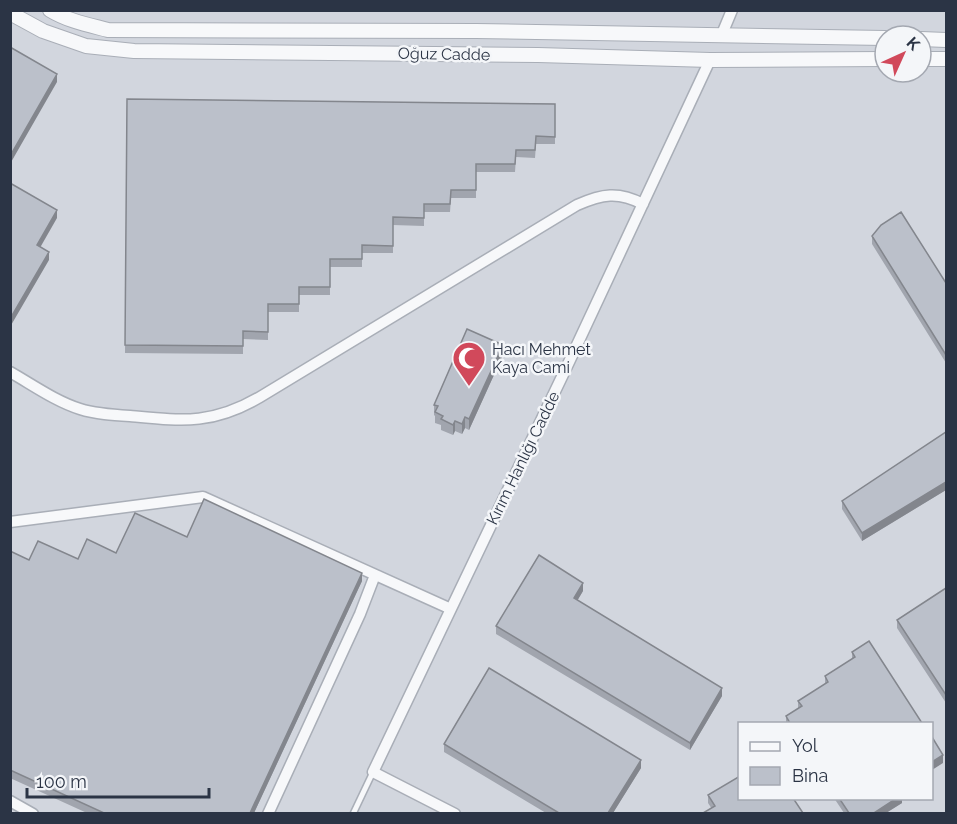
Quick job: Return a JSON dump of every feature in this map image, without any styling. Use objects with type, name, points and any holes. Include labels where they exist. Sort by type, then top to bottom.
[{"type":"street","name":"Oğuz Cadde","points":[[50,10],[66,18],[108,30],[476,31],[873,38]]},
{"type":"street","points":[[710,60],[732,10]]},
{"type":"street","name":"Oğuz Cadde","points":[[10,13],[43,31],[86,46],[134,51],[538,55],[710,60],[873,58]]},
{"type":"street","name":"Kırım Hanlığı Cadde","points":[[373,772],[710,60]]},
{"type":"street","points":[[10,372],[67,404],[94,413],[180,420],[215,416],[260,397],[577,204],[604,195],[612,195],[627,197],[643,204]]},
{"type":"street","points":[[10,522],[203,496],[451,609]]},
{"type":"street","points":[[268,813],[360,614],[375,575]]},
{"type":"street","points":[[373,772],[455,813]]},
{"type":"street","points":[[10,801],[33,813]]},
{"type":"lane","points":[[353,813],[373,772]]},
{"type":"shaded area","points":[[11,11],[946,11],[946,813],[11,813]]},
{"type":"building","points":[[10,47],[57,74],[10,156]]},
{"type":"building","points":[[127,99],[555,104],[555,137],[536,136],[535,150],[516,150],[515,164],[476,164],[476,190],[451,190],[450,204],[424,204],[424,218],[393,217],[393,246],[362,245],[362,259],[330,259],[330,287],[299,287],[299,304],[268,304],[268,332],[243,331],[243,346],[125,345]]},
{"type":"building","points":[[10,183],[57,210],[37,245],[49,252],[10,319]]},
{"type":"building","points":[[901,212],[946,283],[946,355],[872,236],[881,225]]},
{"type":"building","name":"Hacı Mehmet Kaya Cami","points":[[467,329],[503,345],[469,419],[465,417],[462,424],[455,421],[453,425],[441,419],[443,416],[435,412],[438,406],[434,405]]},
{"type":"building","points":[[946,432],[946,482],[862,533],[842,501]]},
{"type":"building","points":[[204,499],[362,573],[250,813],[104,813],[10,770],[10,551],[29,560],[38,541],[78,559],[87,539],[116,553],[135,513],[187,537]]},
{"type":"building","points":[[539,555],[583,583],[574,598],[722,688],[690,743],[496,626]]},
{"type":"building","points":[[946,588],[946,695],[897,620]]},
{"type":"building","points":[[869,641],[921,722],[789,722],[786,716],[802,706],[798,701],[828,682],[825,676],[855,657],[852,652]]},
{"type":"building","points":[[489,668],[641,760],[608,813],[559,813],[444,744]]},
{"type":"building","points":[[933,739],[943,755],[933,761]]},
{"type":"building","points":[[738,777],[738,800],[794,800],[803,813],[703,813],[715,806],[708,795]]},
{"type":"building","points":[[840,800],[894,800],[874,813],[849,813]]},
{"type":"place","name":"Hacı Mehmet Kaya Cami","points":[[469,387]]}]
